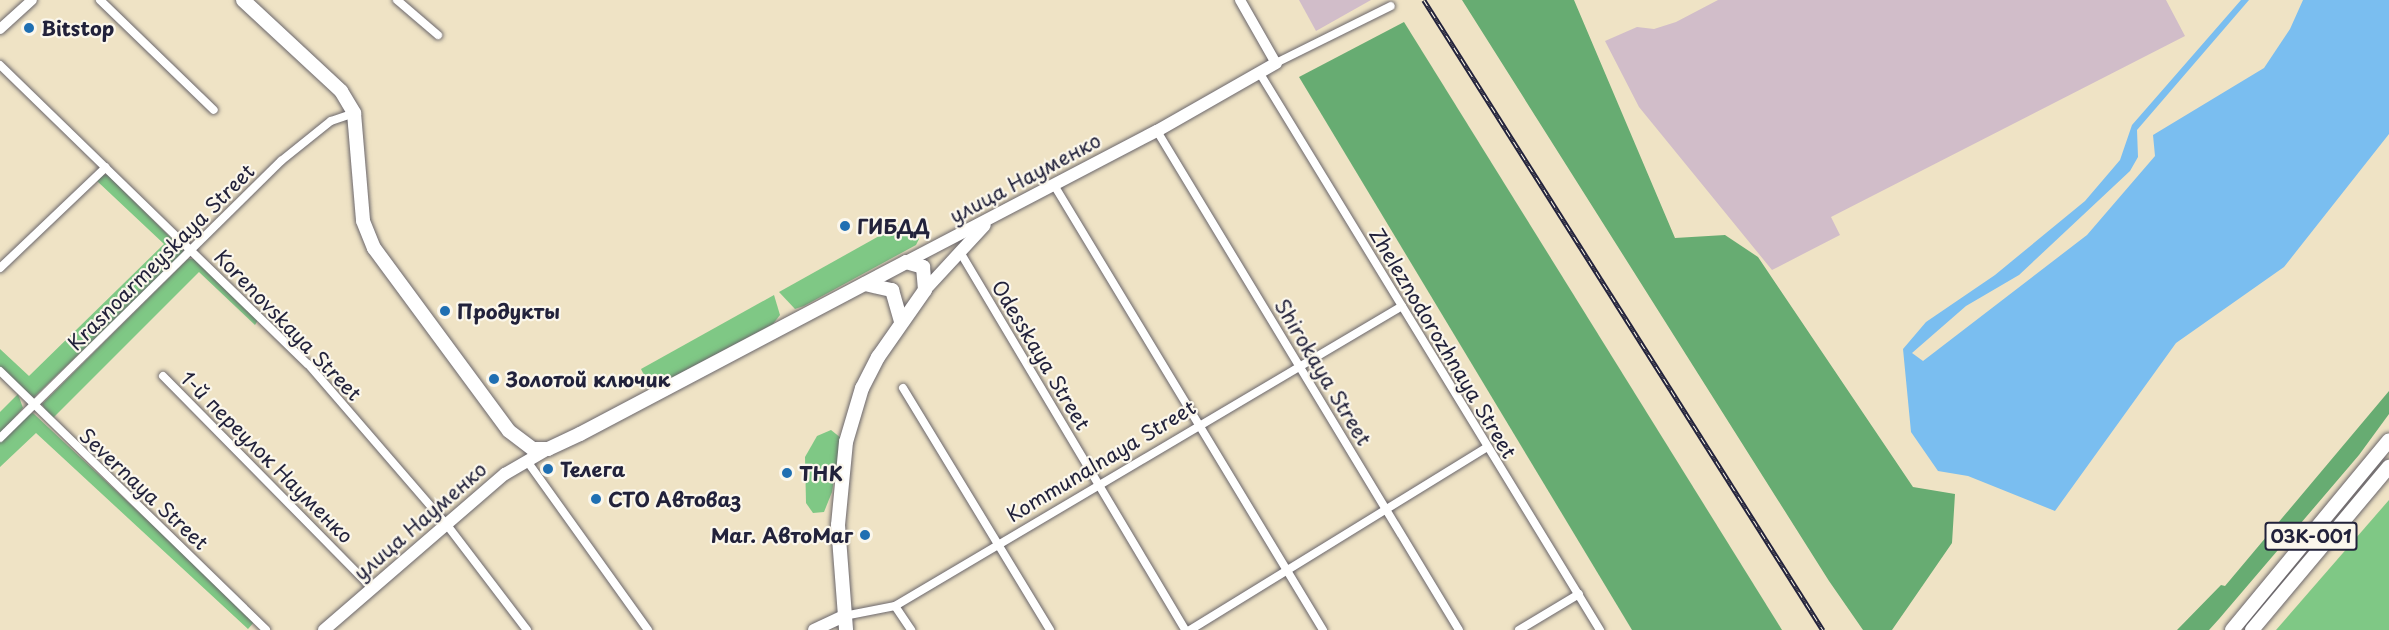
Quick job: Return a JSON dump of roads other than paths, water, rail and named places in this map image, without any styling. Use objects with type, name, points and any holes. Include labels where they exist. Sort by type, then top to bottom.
[{"type":"main road","points":[[243,0],[332,80],[354,113],[363,221],[374,248],[460,367],[522,445],[548,449]]},
{"type":"main road","name":"улица Науменко","points":[[324,630],[505,474],[548,449],[863,284],[887,283],[906,262],[1157,131],[1276,63]]},
{"type":"main road","points":[[845,623],[838,525],[846,442],[862,388],[901,322],[925,290],[990,219]]},
{"type":"main road","points":[[906,262],[923,267],[925,290]]},
{"type":"main road","points":[[887,283],[910,294],[925,290]]},
{"type":"main road","points":[[887,283],[901,322]]},
{"type":"main road","name":"03К-001","points":[[2232,630],[2389,440]]},
{"type":"main road","name":"03К-001","points":[[2252,630],[2389,467]]},
{"type":"main road","name":"Kommunalnaya Street","points":[[814,630],[845,623]]},
{"type":"street","points":[[0,29],[32,0]]},
{"type":"street","points":[[100,0],[214,110]]},
{"type":"street","points":[[397,0],[438,35]]},
{"type":"street","points":[[1240,0],[1276,63]]},
{"type":"street","name":"улица Науменко","points":[[1276,63],[1390,6]]},
{"type":"street","name":"Korenovskaya Street","points":[[0,65],[308,364],[447,525],[527,630]]},
{"type":"street","name":"Zheleznodorozhnaya Street","points":[[1259,72],[1486,448],[1600,630]]},
{"type":"street","name":"Krasnoarmeyskaya Street","points":[[0,438],[281,161],[331,120],[354,113]]},
{"type":"street","name":"Shirokaya Street","points":[[1157,131],[1459,630]]},
{"type":"street","points":[[0,268],[106,167]]},
{"type":"street","points":[[1054,185],[1200,423],[1323,630]]},
{"type":"street","name":"Odesskaya Street","points":[[960,252],[1185,630]]},
{"type":"street","name":"Kommunalnaya Street","points":[[845,623],[895,606],[1200,423],[1402,306]]},
{"type":"street","name":"Severnaya Street","points":[[0,371],[32,405],[266,630]]},
{"type":"street","name":"1-й переулок Науменко","points":[[164,376],[372,588]]},
{"type":"street","points":[[903,388],[1050,630]]},
{"type":"street","points":[[1190,630],[1286,568],[1486,448]]},
{"type":"street","points":[[526,462],[648,630]]},
{"type":"street","points":[[1519,630],[1579,594]]},
{"type":"street","points":[[895,606],[911,630]]},
{"type":"water","points":[[2241,0],[2249,0],[2137,130],[2138,157],[2130,171],[2019,275],[1966,306],[1912,353],[1923,361],[2087,235],[2155,156],[2153,135],[2264,68],[2290,29],[2303,0],[2389,0],[2389,134],[2284,267],[2176,343],[2055,511],[1968,476],[1938,471],[1911,432],[1903,349],[1926,322],[1995,275],[2085,201],[2120,160],[2132,125]]},
{"type":"railway","points":[[1424,0],[1823,630]]},
{"type":"place","name":"Bitstop","points":[[29,28]]},
{"type":"place","name":"ГИБДД","points":[[845,226]]},
{"type":"place","name":"Продукты","points":[[445,311]]},
{"type":"place","name":"Золотой ключик","points":[[494,379]]},
{"type":"place","name":"Телега","points":[[548,469]]},
{"type":"place","name":"ТНК","points":[[787,473]]},
{"type":"place","name":"СТО Автоваз","points":[[596,499]]},
{"type":"place","name":"Маг. АвтоМаг","points":[[865,535]]}]
